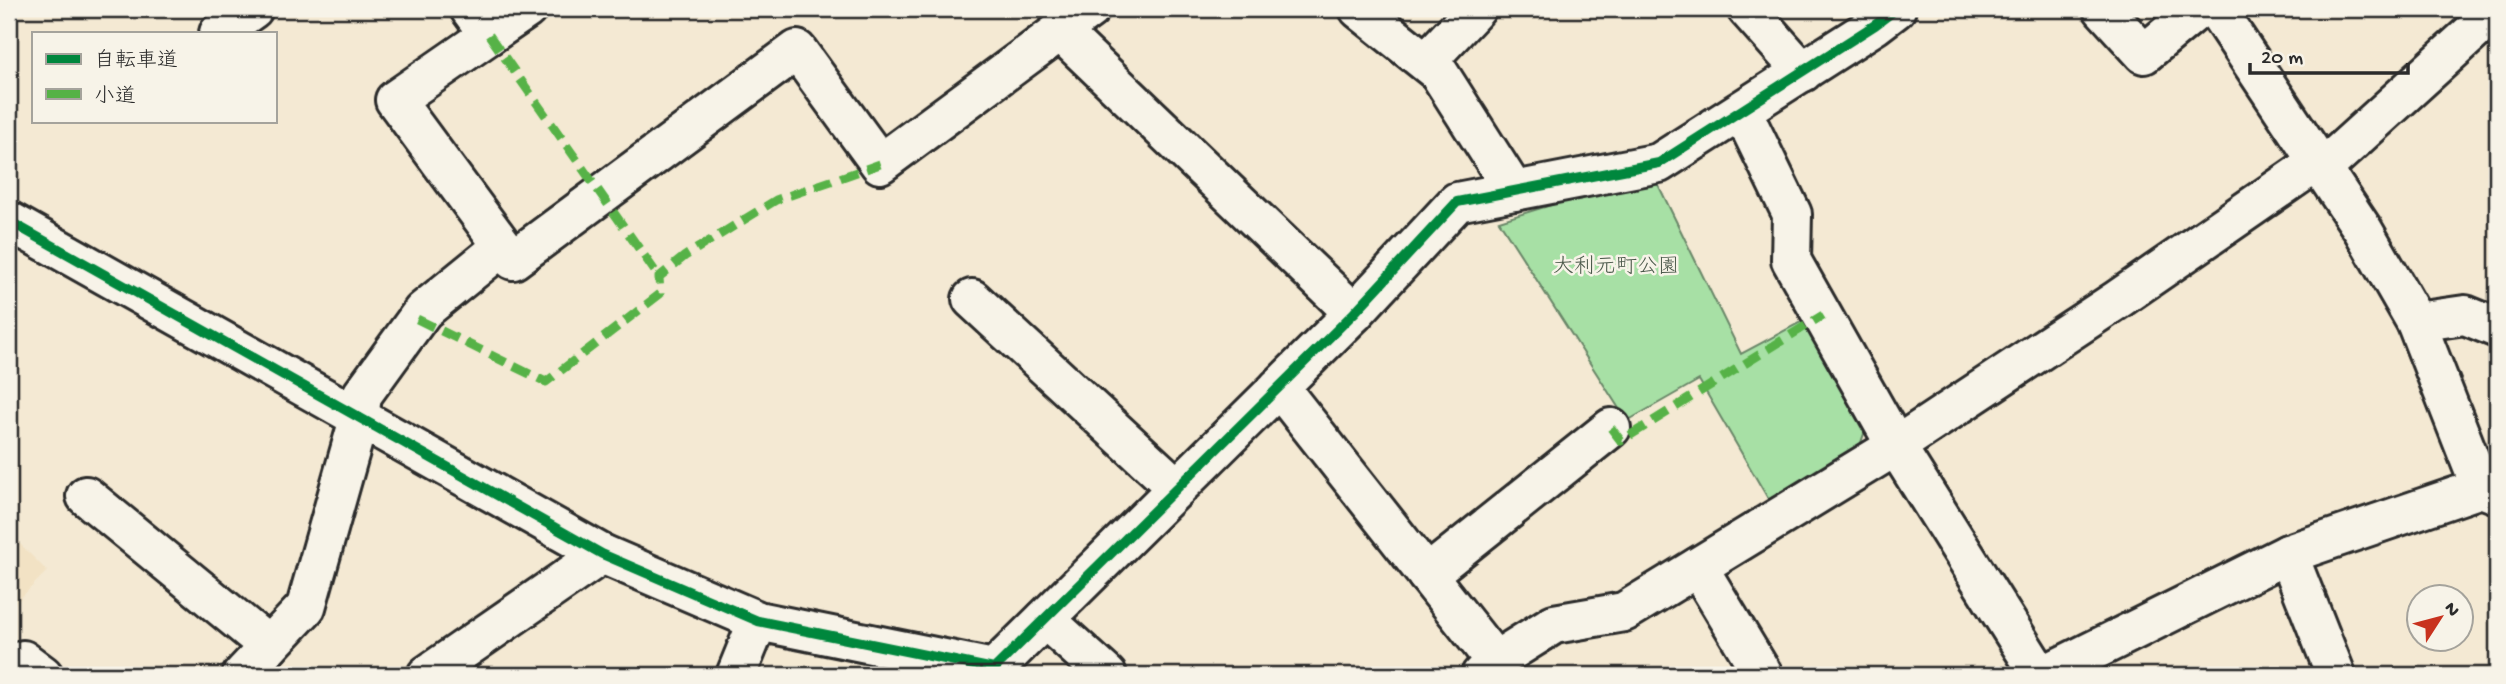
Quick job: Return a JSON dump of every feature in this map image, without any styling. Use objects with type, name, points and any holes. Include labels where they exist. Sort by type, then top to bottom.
[{"type":"street","points":[[220,32],[253,9]]},
{"type":"street","points":[[527,9],[480,22],[396,100],[513,260],[797,50],[880,164],[1090,9]]},
{"type":"street","points":[[1359,9],[1438,73],[1514,191]]},
{"type":"street","points":[[1426,62],[1476,9]]},
{"type":"street","points":[[1747,9],[1803,72]]},
{"type":"street","points":[[9,221],[602,554],[758,621],[973,670],[994,669],[1354,313],[1457,202],[1659,163],[1803,72],[1896,9]]},
{"type":"street","points":[[2102,9],[2144,54],[2199,9]]},
{"type":"street","points":[[1742,111],[1792,214],[1791,260],[1896,446],[2042,675],[2288,554],[2489,491],[2416,322],[2363,230],[2216,9]]},
{"type":"street","points":[[1279,387],[1427,575],[1488,668],[1555,625],[1624,612],[1896,446],[2320,165],[2497,10]]},
{"type":"street","points":[[1060,31],[1354,313]]},
{"type":"street","points":[[243,675],[306,607],[359,419],[362,395],[423,311],[503,246]]},
{"type":"street","points":[[972,299],[1177,488]]},
{"type":"street","points":[[2416,322],[2465,315],[2497,328]]},
{"type":"street","points":[[1427,575],[1611,428]]},
{"type":"street","points":[[86,496],[269,646]]},
{"type":"street","points":[[426,675],[602,554]]},
{"type":"street","points":[[2288,554],[2336,675]]},
{"type":"street","points":[[1698,567],[1763,675]]},
{"type":"street","points":[[1045,619],[1107,675]]},
{"type":"street","points":[[736,675],[758,621]]},
{"type":"shaded area","points":[[9,533],[47,571],[9,610]]},
{"type":"green space","name":"大利元町公園","points":[[1653,174],[1741,354],[1810,317],[1868,422],[1856,457],[1773,507],[1699,380],[1627,421],[1499,221]]},
{"type":"marked path","points":[[489,35],[659,277]]},
{"type":"marked path","points":[[417,319],[546,382],[660,294],[659,277],[685,256],[776,200],[880,164]]},
{"type":"marked path","points":[[1611,428],[1621,441],[1823,315]]},
{"type":"cycle path","points":[[9,221],[602,554],[758,621],[994,669],[1354,313],[1457,202],[1659,163],[1896,9]]}]
